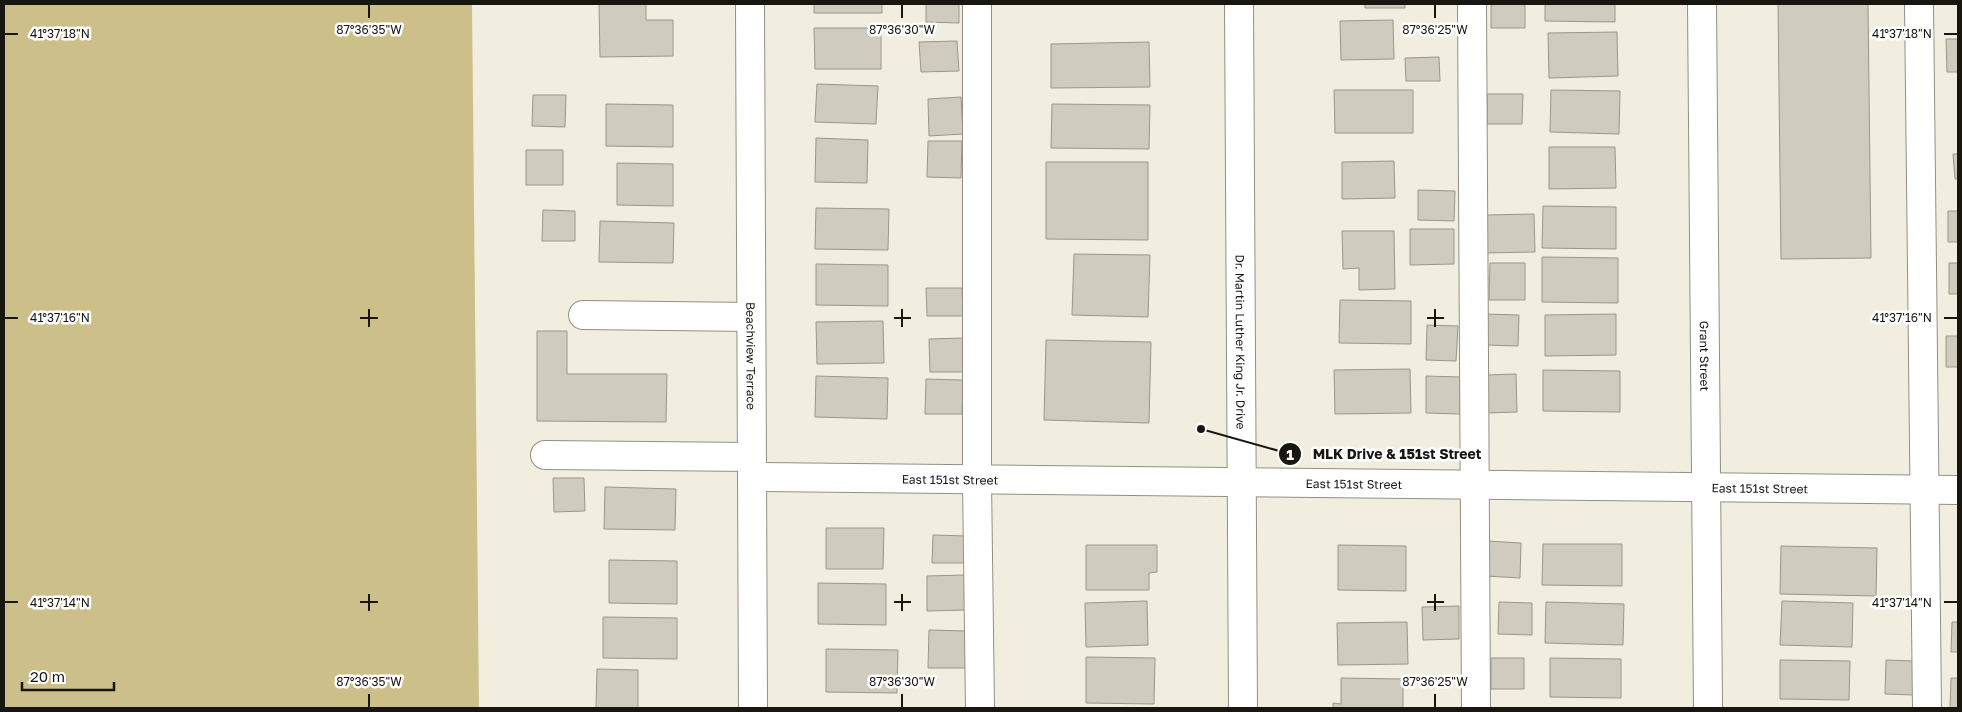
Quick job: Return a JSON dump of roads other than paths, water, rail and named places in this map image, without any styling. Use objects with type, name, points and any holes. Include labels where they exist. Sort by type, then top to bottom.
[{"type":"street","name":"Beachview Terrace","points":[[750,4],[753,708]]},
{"type":"street","points":[[977,4],[977,480],[980,708]]},
{"type":"street","name":"Dr. Martin Luther King Jr. Drive","points":[[1239,4],[1243,708]]},
{"type":"street","points":[[1472,4],[1476,708]]},
{"type":"street","name":"Grant Street","points":[[1702,4],[1708,708]]},
{"type":"street","points":[[1919,4],[1927,708]]},
{"type":"street","points":[[584,315],[751,317]]},
{"type":"street","name":"East 151st Street","points":[[546,455],[977,480],[1958,490]]},
{"type":"place","name":"MLK Drive & 151st Street","points":[[1201,429]]}]
